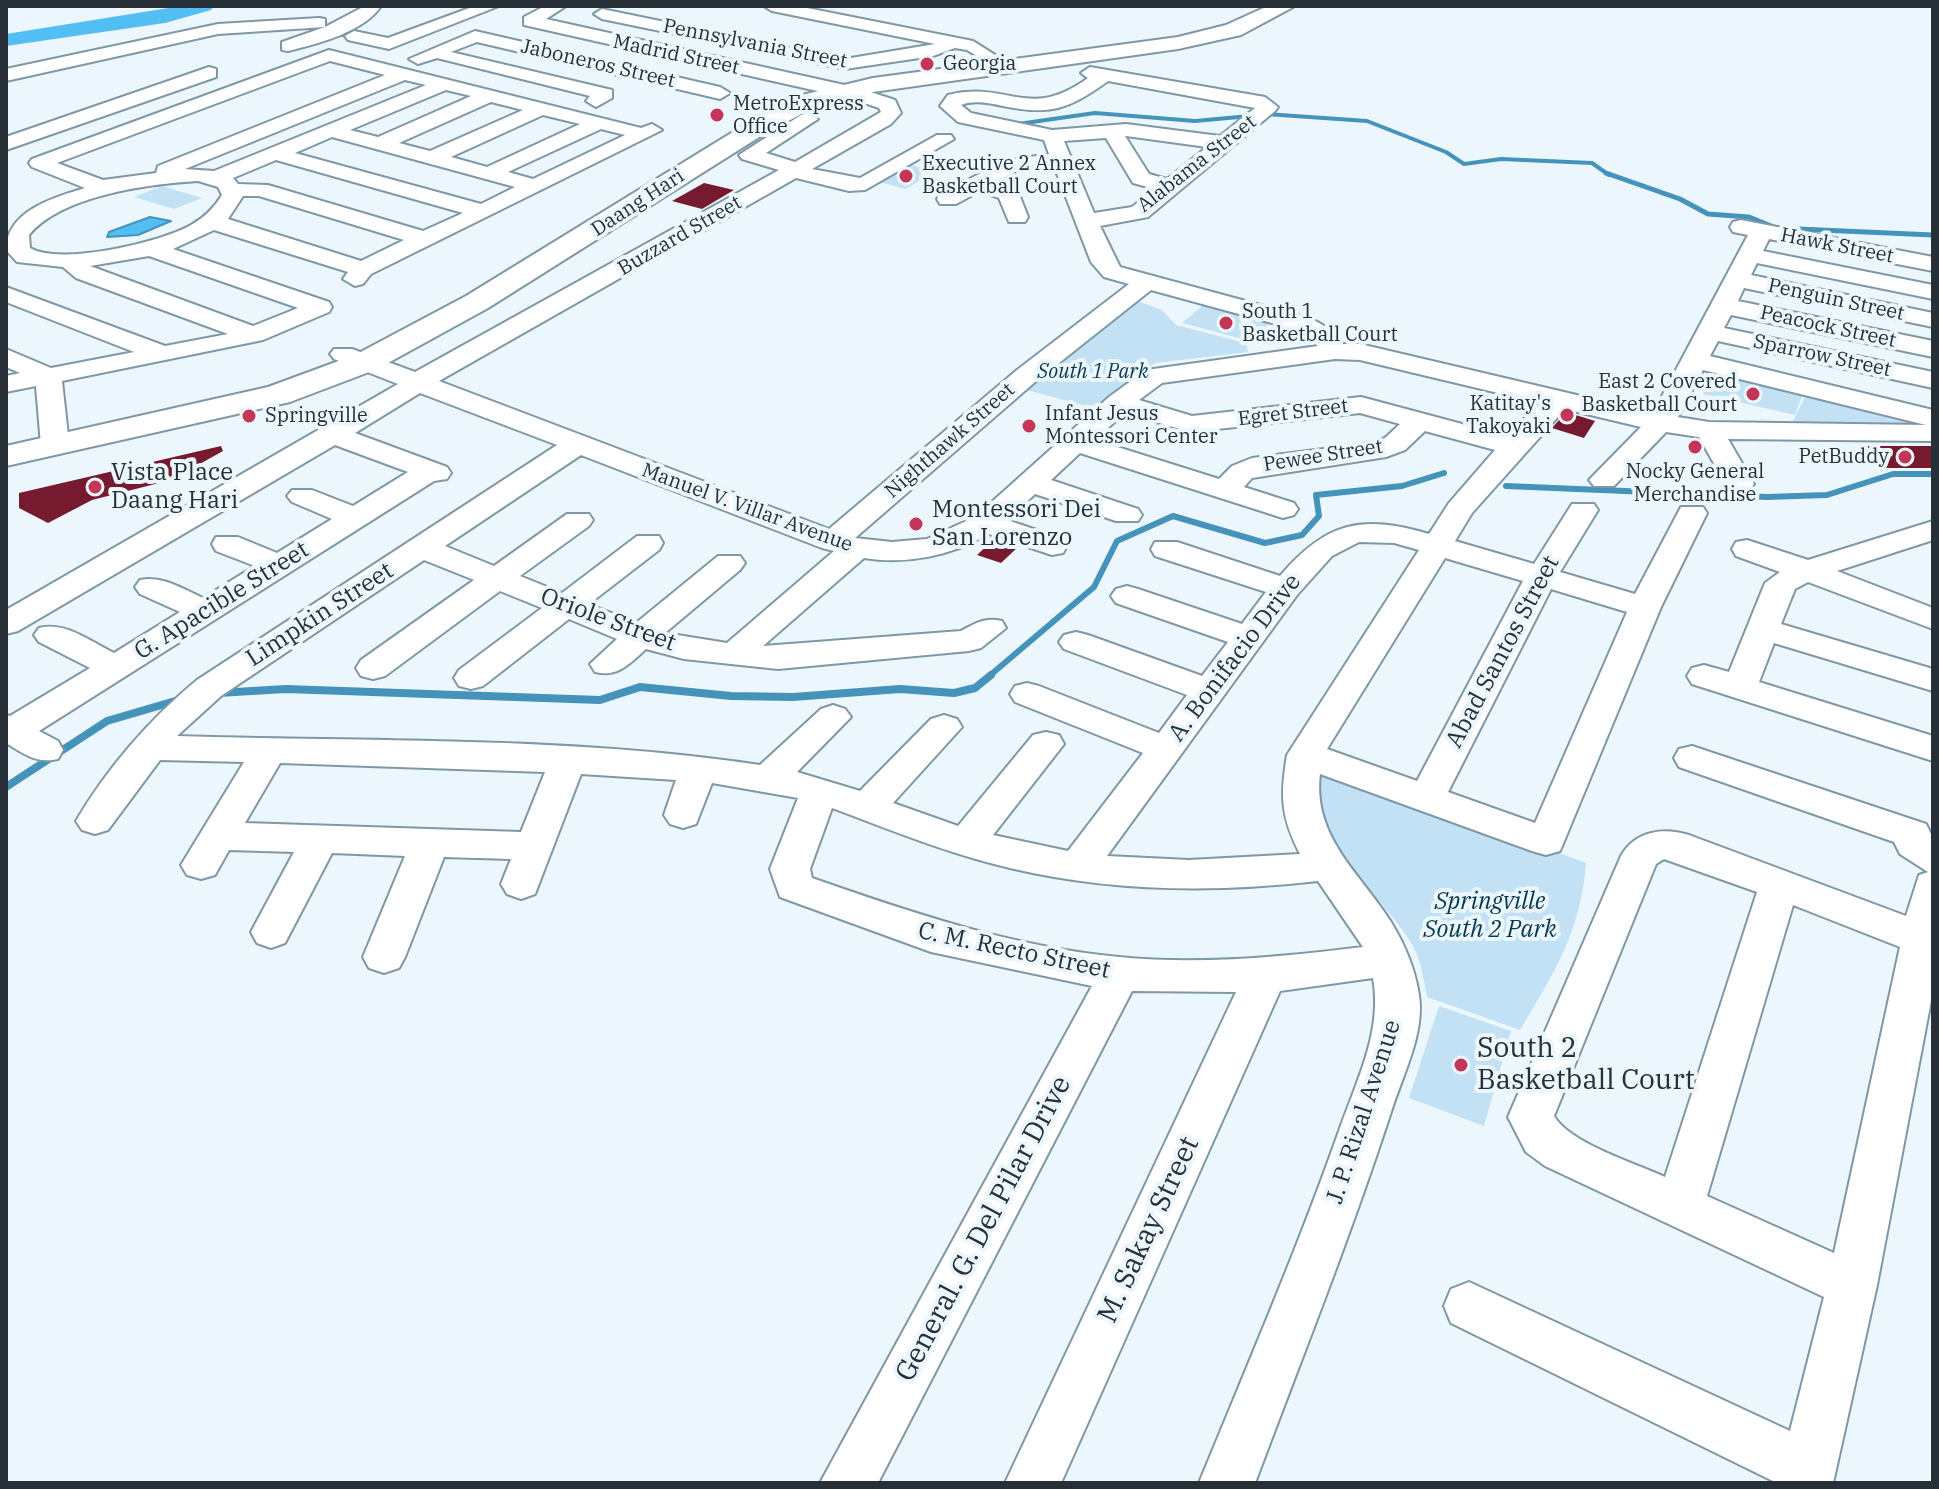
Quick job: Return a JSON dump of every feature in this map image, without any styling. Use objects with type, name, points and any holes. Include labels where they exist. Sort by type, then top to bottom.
[{"type":"main road","name":"Daang Hari","points":[[6,440],[54,438],[278,395],[363,354],[583,238],[658,180],[772,105],[832,89],[1180,34],[1236,18],[1262,6]]},
{"type":"main road","name":"Daang Hari","points":[[1000,64],[1202,38],[1254,23],[1285,6]]},
{"type":"main road","name":"Daang Hari","points":[[6,456],[54,438]]},
{"type":"street","points":[[6,75],[54,64],[127,55],[189,35],[369,13],[373,6]]},
{"type":"street","points":[[440,6],[472,13]]},
{"type":"street","points":[[381,26],[354,36],[389,44],[491,6]]},
{"type":"street","name":"Madrid Street","points":[[558,6],[530,21],[832,89]]},
{"type":"street","name":"Pennsylvania Street","points":[[621,6],[602,14],[841,63],[939,50],[954,42]]},
{"type":"street","points":[[772,6],[978,48],[1000,64]]},
{"type":"street","points":[[816,14],[834,6]]},
{"type":"street","points":[[644,23],[678,9]]},
{"type":"street","points":[[859,23],[881,12]]},
{"type":"street","points":[[268,52],[356,15]]},
{"type":"street","points":[[205,51],[279,26]]},
{"type":"street","name":"Jaboneros Street","points":[[418,59],[475,36],[715,92],[654,118]]},
{"type":"street","points":[[844,43],[904,56]]},
{"type":"street","points":[[432,158],[542,100],[563,83],[642,48]]},
{"type":"street","points":[[109,188],[39,163],[329,55],[403,74]]},
{"type":"street","points":[[6,95],[85,73],[54,64]]},
{"type":"street","points":[[336,75],[365,64]]},
{"type":"street","points":[[6,144],[224,68]]},
{"type":"street","points":[[454,68],[490,95]]},
{"type":"street","points":[[224,184],[276,154],[332,131],[454,68]]},
{"type":"street","points":[[133,182],[403,74],[454,68],[563,83],[605,94],[596,101]]},
{"type":"street","name":"Alabama Street","points":[[1052,136],[958,115],[950,106],[955,99],[987,95],[1038,105],[1058,104],[1096,75],[1219,93],[1263,103],[1267,109],[1136,215],[1085,220]]},
{"type":"street","points":[[1143,101],[1162,87]]},
{"type":"street","name":"Buzzard Street","points":[[6,624],[333,435],[416,383],[884,120],[891,113],[882,101],[832,89]]},
{"type":"street","points":[[1193,113],[1219,93]]},
{"type":"street","points":[[380,144],[490,95],[542,100],[599,123]]},
{"type":"street","points":[[488,174],[599,123],[654,118]]},
{"type":"street","points":[[213,222],[359,274],[534,186],[654,118]]},
{"type":"street","points":[[808,119],[749,155],[849,185],[865,184],[944,139]]},
{"type":"street","points":[[332,131],[534,186]]},
{"type":"street","points":[[1112,131],[1141,178],[1171,187]]},
{"type":"street","points":[[1225,143],[1151,132],[1112,131],[1052,136],[1106,267],[1145,283],[1303,324],[1324,336],[1335,351]]},
{"type":"street","points":[[276,154],[482,211]]},
{"type":"street","points":[[948,199],[1012,165],[1060,159]]},
{"type":"street","points":[[73,176],[103,165]]},
{"type":"street","points":[[224,184],[225,211],[213,222],[148,248],[71,262],[15,261],[16,221],[109,188],[183,176],[260,190],[424,239]]},
{"type":"street","points":[[976,182],[1009,194],[1017,217]]},
{"type":"street","points":[[1604,480],[1660,423],[1697,361],[1738,280],[1751,238],[1933,292]]},
{"type":"street","name":"Hawk Street","points":[[1751,238],[1933,264]]},
{"type":"street","points":[[6,384],[254,335],[320,307],[148,248]]},
{"type":"street","points":[[71,262],[84,273],[254,335]]},
{"type":"street","name":"Penguin Street","points":[[1738,280],[1933,320]]},
{"type":"street","name":"Nighthawk Street","points":[[733,655],[844,545],[1026,376],[1145,283]]},
{"type":"street","points":[[6,294],[162,354]]},
{"type":"street","name":"Peacock Street","points":[[1724,306],[1933,349]]},
{"type":"street","name":"Sparrow Street","points":[[1710,332],[1933,380]]},
{"type":"street","name":"Manuel V. Villar Avenue","points":[[363,354],[416,383],[577,445],[844,545],[884,553],[937,547],[965,537],[986,523],[1142,383],[1169,373],[1335,351],[1391,357],[1557,401],[1709,430],[1933,433]]},
{"type":"street","points":[[6,357],[48,376]]},
{"type":"street","points":[[1697,361],[1933,418]]},
{"type":"street","points":[[48,376],[54,438]]},
{"type":"street","name":"J. P. Rizal Avenue","points":[[1227,1483],[1357,1145],[1393,1036],[1398,999],[1390,960],[1374,925],[1325,866],[1309,840],[1299,804],[1297,779],[1305,755],[1460,509],[1513,446],[1557,401]]},
{"type":"street","name":"Egret Street","points":[[1119,403],[1191,424],[1361,405],[1513,446]]},
{"type":"street","name":"Pewee Street","points":[[1224,490],[1242,472],[1252,467],[1376,451],[1395,444],[1420,420]]},
{"type":"street","points":[[1709,430],[1739,484]]},
{"type":"street","name":"G. Apacible Street","points":[[45,750],[10,729],[434,472],[333,435]]},
{"type":"street","points":[[1076,443],[1283,509]]},
{"type":"street","name":"Limpkin Street","points":[[95,821],[175,715],[209,688],[577,445]]},
{"type":"street","points":[[1031,483],[1127,515]]},
{"type":"street","points":[[302,496],[355,518]]},
{"type":"street","name":"Abad Santos Street","points":[[1427,797],[1542,576],[1583,510]]},
{"type":"street","points":[[1305,755],[1546,841],[1645,607],[1692,513]]},
{"type":"street","points":[[373,668],[578,520]]},
{"type":"street","points":[[986,523],[1052,546]]},
{"type":"street","name":"A. Bonifacio Drive","points":[[1077,867],[1286,588],[1318,550],[1333,539],[1370,530],[1438,544],[1645,607]]},
{"type":"street","points":[[1740,687],[1781,583],[1810,570],[1933,530]]},
{"type":"street","points":[[471,678],[648,543]]},
{"type":"street","points":[[227,544],[279,565]]},
{"type":"street","name":"Oriole Street","points":[[422,548],[640,636],[684,649],[778,658],[969,641],[990,628]]},
{"type":"street","points":[[1166,549],[1286,588]]},
{"type":"street","points":[[1747,549],[1810,570],[1867,597],[1933,619]]},
{"type":"street","points":[[607,664],[729,563]]},
{"type":"street","points":[[151,587],[205,611]]},
{"type":"street","points":[[1127,596],[1249,638]]},
{"type":"street","points":[[1764,629],[1933,680]]},
{"type":"street","points":[[51,635],[115,667]]},
{"type":"street","points":[[1076,642],[1209,691]]},
{"type":"street","points":[[1704,676],[1933,749]]},
{"type":"street","points":[[1027,694],[1166,749]]},
{"type":"street","points":[[769,778],[833,717]]},
{"type":"street","points":[[868,806],[944,727]]},
{"type":"street","points":[[966,842],[1046,744]]},
{"type":"street","points":[[148,747],[698,768],[769,778],[868,806],[966,842],[1077,867],[1212,877],[1325,866]]},
{"type":"street","points":[[268,752],[210,850],[320,839],[535,846]]},
{"type":"street","points":[[1692,758],[1926,839]]},
{"type":"street","points":[[521,884],[567,761]]},
{"type":"street","points":[[683,815],[698,768]]},
{"type":"street","name":"C. M. Recto Street","points":[[819,792],[790,869],[794,887],[931,936],[1046,962],[1120,974],[1265,976],[1390,960]]},
{"type":"street","points":[[271,932],[320,839]]},
{"type":"street","points":[[384,957],[430,843]]},
{"type":"street","points":[[1852,1285],[1561,1152],[1542,1138],[1531,1117],[1640,856],[1656,845],[1675,845],[1923,939]]},
{"type":"street","points":[[1680,1206],[1779,885]]},
{"type":"street","points":[[1469,1306],[1807,1475],[1852,1285],[1933,885]]},
{"type":"street","name":"General. G. Del Pilar Drive","points":[[848,1483],[1120,974]]},
{"type":"street","name":"M. Sakay Street","points":[[1033,1483],[1265,976]]},
{"type":"green space","name":"Executive 2 Annex Basketball Court","points":[[906,164],[935,171],[906,189],[876,181]]},
{"type":"green space","points":[[162,186],[202,198],[174,209],[134,197]]},
{"type":"green space","name":"South 1 Park","points":[[1132,299],[1162,310],[1176,325],[1246,343],[1248,352],[1156,363],[1133,376],[1101,410],[1019,388]]},
{"type":"green space","name":"South 1 Basketball Court","points":[[1203,305],[1271,322],[1250,341],[1182,323]]},
{"type":"green space","name":"East 2 Covered Basketball Court","points":[[1713,372],[1803,393],[1795,415],[1703,394]]},
{"type":"green space","points":[[1808,391],[1933,426],[1790,427]]},
{"type":"green space","name":"Springville South 2 Park","points":[[1323,766],[1586,863],[1572,931],[1555,970],[1520,1030],[1427,997],[1415,950],[1332,839],[1321,814],[1317,790]]},
{"type":"green space","name":"South 2 Basketball Court","points":[[1439,1006],[1511,1031],[1484,1126],[1409,1098]]},
{"type":"water","points":[[150,217],[171,221],[138,235],[107,237],[109,232]]},
{"type":"building","points":[[704,183],[734,190],[702,209],[672,201]]},
{"type":"building","points":[[1566,412],[1595,421],[1584,438],[1552,428]]},
{"type":"building","name":"Vista Place Daang Hari","points":[[221,446],[223,451],[171,480],[92,500],[48,523],[19,508],[19,493]]},
{"type":"building","name":"PetBuddy","points":[[1867,446],[1933,446],[1933,468],[1885,468]]},
{"type":"building","points":[[994,539],[1018,547],[1001,563],[977,555]]},
{"type":"waterway","points":[[6,40],[165,17],[204,6]]},
{"type":"waterway","points":[[1018,124],[1095,113],[1195,121],[1250,116]]},
{"type":"waterway","points":[[1266,114],[1367,121],[1446,152],[1464,164],[1501,159],[1592,163],[1606,173]]},
{"type":"waterway","points":[[1606,173],[1680,199],[1708,214],[1749,217],[1776,228],[1933,235]]},
{"type":"waterway","points":[[988,677],[1094,587],[1117,541],[1173,516],[1265,543],[1302,535],[1319,516],[1316,495],[1402,486],[1444,473]]},
{"type":"waterway","points":[[1506,486],[1767,497],[1827,495],[1893,474],[1933,474]]},
{"type":"waterway","points":[[218,693],[286,689],[600,700],[640,687],[731,696],[793,697],[900,689],[954,693],[975,688],[991,675]]},
{"type":"waterway","points":[[6,787],[107,721],[182,699]]},
{"type":"place","name":"Georgia","points":[[927,64]]},
{"type":"place","name":"MetroExpress Office","points":[[717,115]]},
{"type":"place","name":"Executive 2 Annex Basketball Court","points":[[906,176]]},
{"type":"place","name":"South 1 Basketball Court","points":[[1226,323]]},
{"type":"place","name":"East 2 Covered Basketball Court","points":[[1753,394]]},
{"type":"place","name":"Katitay's Takoyaki","points":[[1567,415]]},
{"type":"place","name":"Springville","points":[[249,416]]},
{"type":"place","name":"Infant Jesus Montessori Center","points":[[1029,426]]},
{"type":"place","name":"Nocky General Merchandise","points":[[1695,447]]},
{"type":"place","name":"PetBuddy","points":[[1905,457]]},
{"type":"place","name":"Vista Place Daang Hari","points":[[95,487]]},
{"type":"place","name":"Montessori Dei San Lorenzo","points":[[916,524]]},
{"type":"place","name":"South 2 Basketball Court","points":[[1461,1065]]}]
